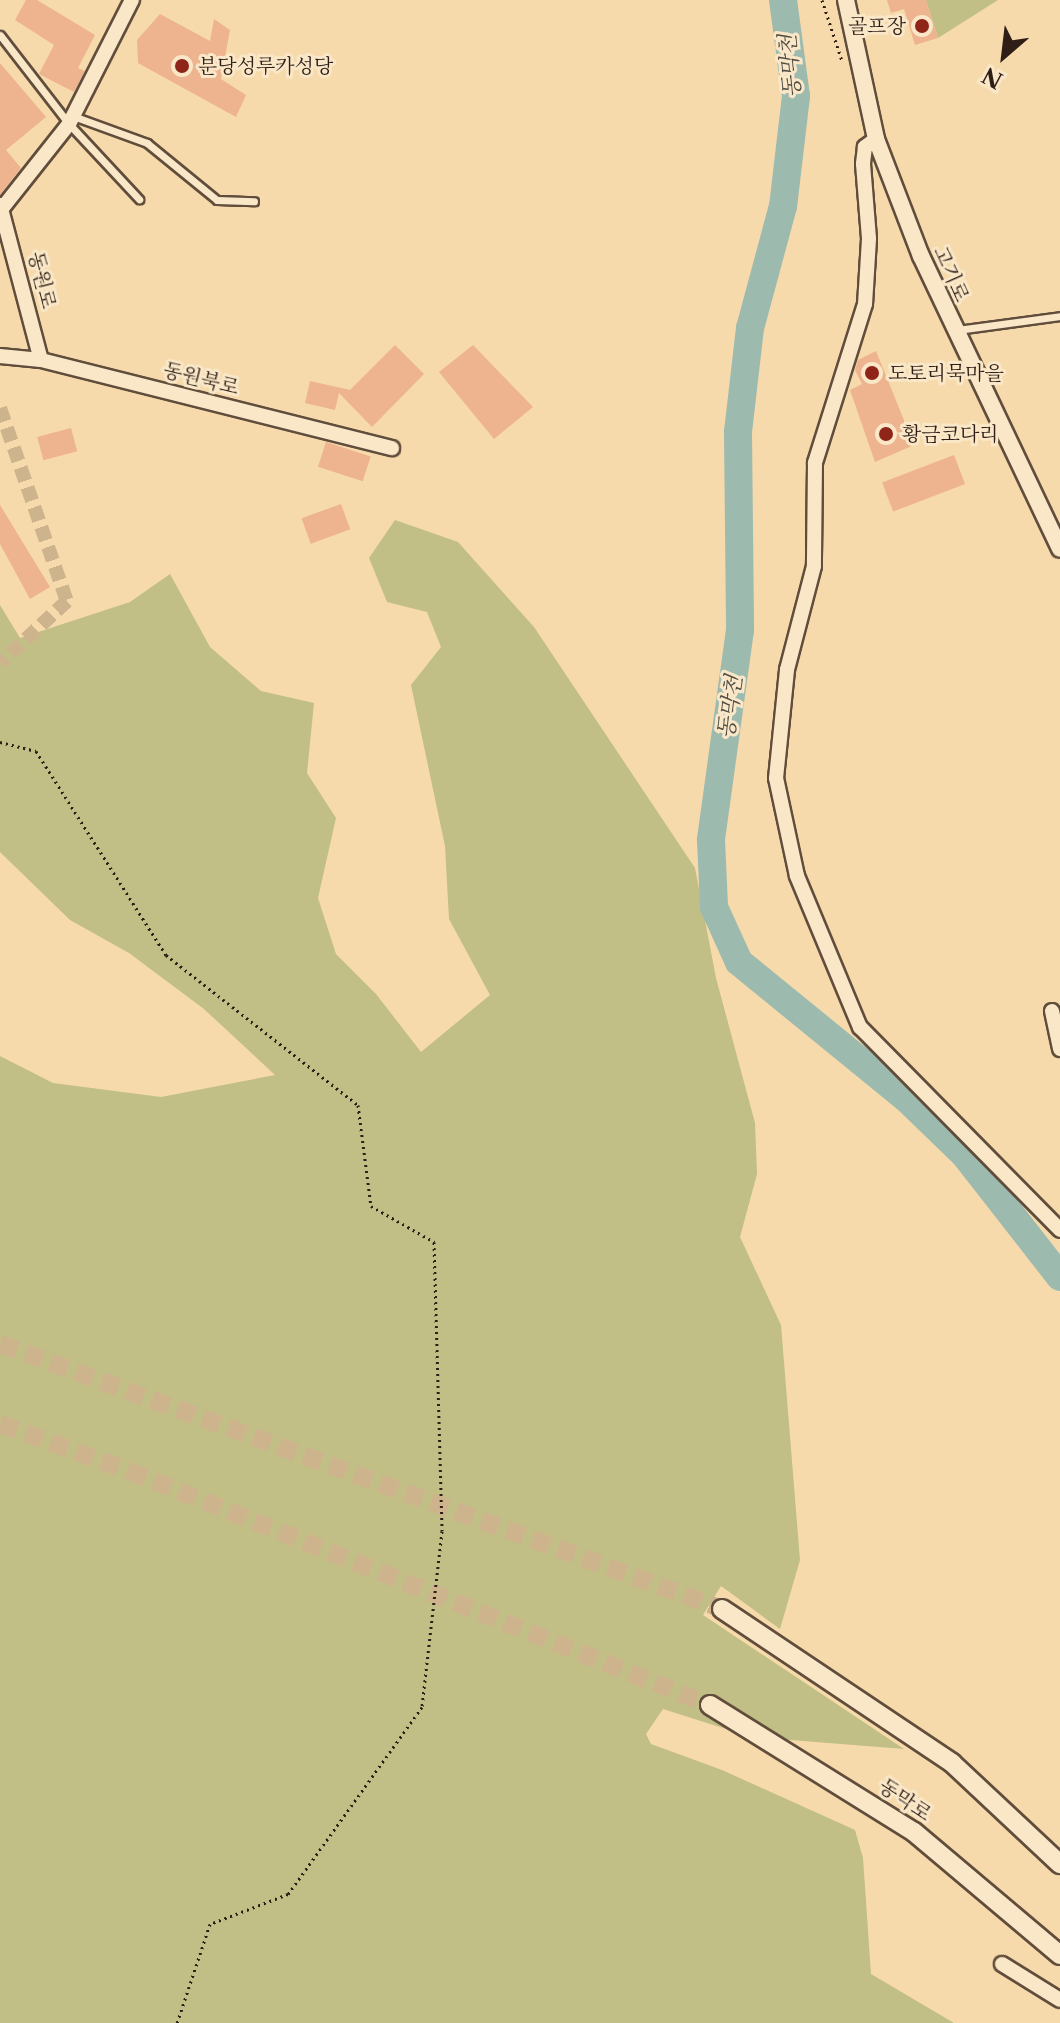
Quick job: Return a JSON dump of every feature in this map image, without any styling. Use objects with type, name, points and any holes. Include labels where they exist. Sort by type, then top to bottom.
[{"type":"main road","points":[[722,1609],[952,1763],[1060,1864]]},
{"type":"main road","name":"동막로","points":[[710,1705],[914,1832],[1060,1955]]},
{"type":"street","points":[[1,208],[71,120],[132,0]]},
{"type":"street","name":"고기로","points":[[846,0],[876,139],[954,331],[1060,549]]},
{"type":"street","points":[[876,139],[865,147],[863,164],[869,239],[865,304],[815,463],[814,566],[787,670],[776,778],[797,876],[860,1027],[1060,1230]]},
{"type":"street","name":"동원로","points":[[1,208],[41,360]]},
{"type":"street","name":"동원북로","points":[[0,356],[41,360],[392,448]]},
{"type":"street","points":[[1052,1011],[1060,1049]]},
{"type":"street","points":[[1002,1964],[1060,2000]]},
{"type":"lane","points":[[0,35],[139,199]]},
{"type":"lane","points":[[71,120],[147,143],[217,200],[254,201]]},
{"type":"lane","points":[[954,331],[1060,316]]},
{"type":"path","points":[[0,742],[36,751],[166,955],[358,1105],[371,1206],[434,1242],[442,1531],[422,1707],[288,1894],[210,1924],[177,2023]]},
{"type":"shaded area","name":"골프장","points":[[926,0],[998,0],[938,38]]},
{"type":"shaded area","points":[[395,520],[458,542],[534,627],[695,868],[716,978],[755,1123],[757,1174],[740,1237],[781,1325],[800,1560],[780,1629],[721,1586],[703,1615],[904,1749],[751,1737],[663,1709],[646,1734],[651,1744],[722,1770],[855,1830],[863,1858],[871,1974],[954,2023],[0,2023],[0,1056],[53,1083],[161,1097],[275,1075],[204,1009],[129,953],[70,920],[0,852],[0,605],[20,638],[130,602],[170,574],[210,647],[261,691],[314,703],[307,773],[336,818],[318,898],[336,954],[376,994],[421,1052],[490,995],[449,919],[445,846],[411,685],[441,647],[427,612],[387,602],[369,558]]},
{"type":"building","points":[[26,0],[37,0],[95,35],[78,68],[85,71],[74,92],[39,74],[54,45],[15,20]]},
{"type":"building","name":"골프장","points":[[887,0],[926,0],[938,38],[915,45],[904,9],[891,13]]},
{"type":"building","name":"분당성루카성당","points":[[160,14],[210,41],[214,19],[230,30],[221,79],[246,95],[236,117],[138,63],[137,40]]},
{"type":"building","points":[[0,63],[46,117],[6,150],[21,168],[0,195]]},
{"type":"building","points":[[395,345],[424,374],[372,427],[339,393],[335,410],[305,403],[310,381],[350,390]]},
{"type":"building","points":[[473,345],[533,407],[494,439],[439,372]]},
{"type":"building","points":[[876,351],[914,445],[875,462],[850,390],[862,384],[855,370],[858,360]]},
{"type":"building","points":[[71,428],[77,451],[43,460],[37,437]]},
{"type":"building","points":[[326,442],[371,457],[363,481],[318,467]]},
{"type":"building","points":[[954,455],[965,484],[893,512],[882,483]]},
{"type":"building","points":[[341,504],[350,529],[311,544],[302,518]]},
{"type":"building","points":[[0,505],[50,587],[30,599],[0,544]]},
{"type":"waterway","name":"동막천","points":[[783,0],[796,96],[783,206],[750,328],[738,432],[740,630],[711,840],[714,907],[739,962],[907,1099],[964,1154],[1060,1277]]},
{"type":"tunnel","points":[[0,408],[67,601],[0,663]]},
{"type":"tunnel","points":[[0,1344],[722,1609]]},
{"type":"tunnel","points":[[0,1424],[129,1471],[710,1705]]},
{"type":"place","name":"골프장","points":[[922,26]]},
{"type":"place","name":"분당성루카성당","points":[[182,66]]},
{"type":"place","name":"도토리묵마을","points":[[872,373]]},
{"type":"place","name":"황금코다리","points":[[886,434]]}]
